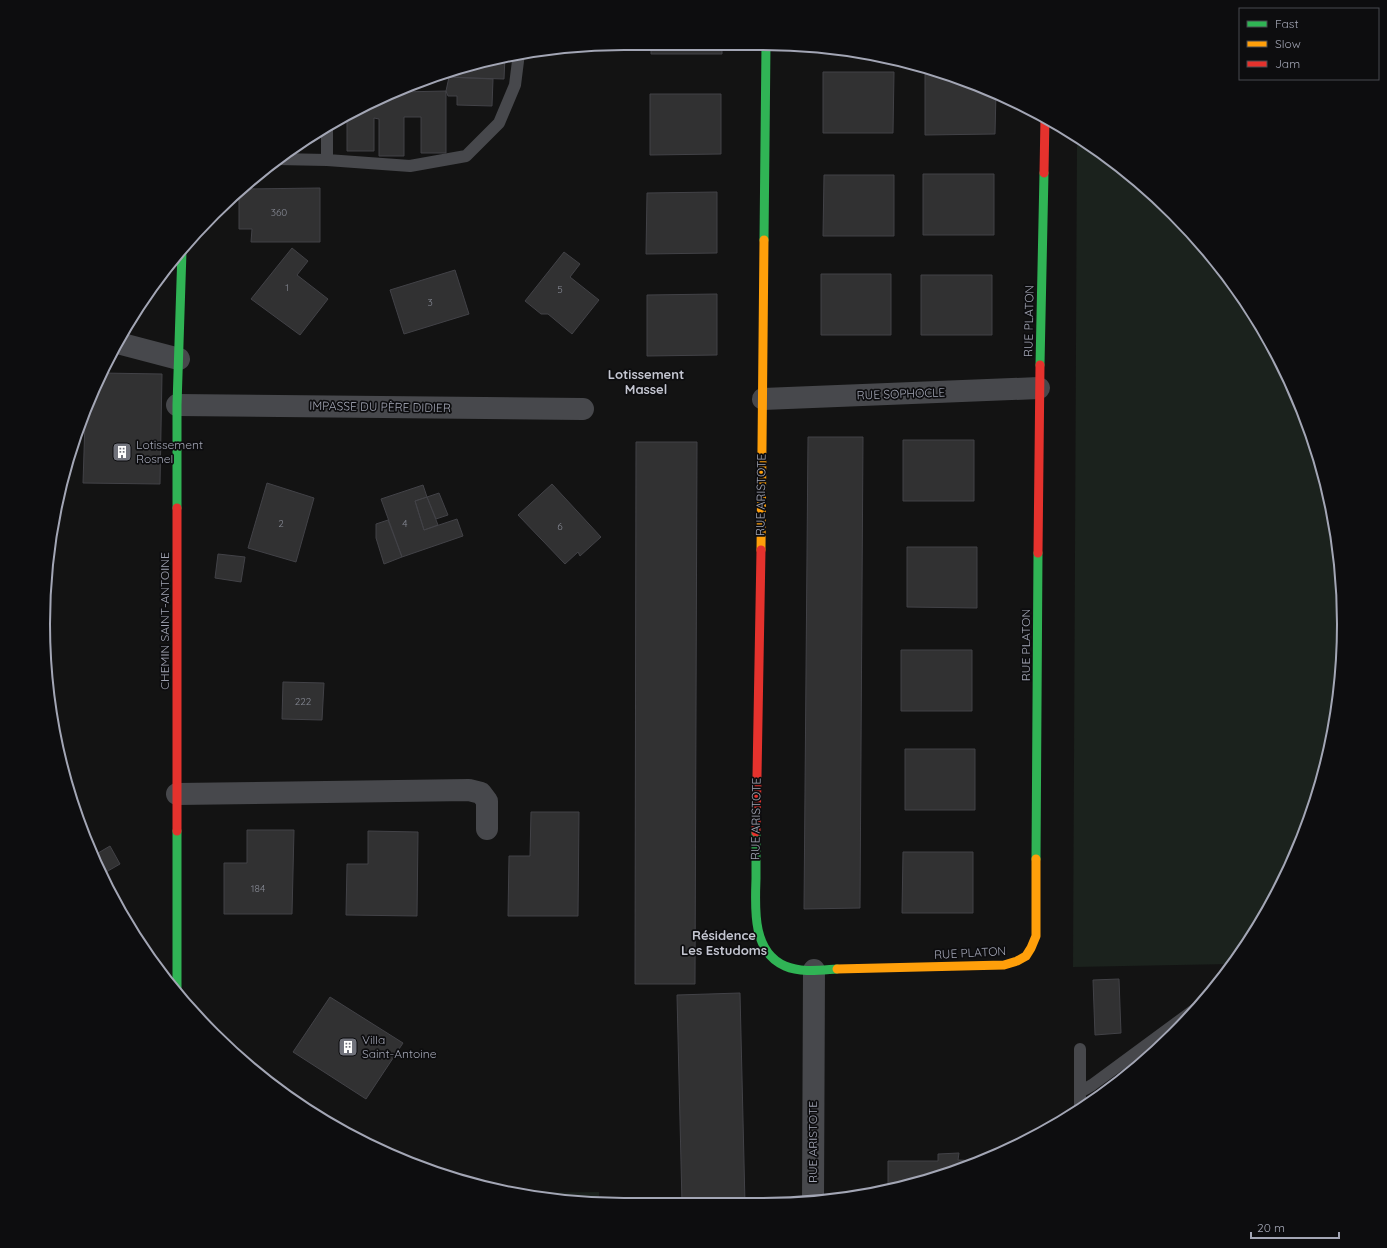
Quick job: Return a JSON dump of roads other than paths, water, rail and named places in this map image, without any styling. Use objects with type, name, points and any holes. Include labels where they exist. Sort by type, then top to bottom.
[{"type":"street","name":"RUE ARISTOTE","points":[[766,50],[763,399],[754,914],[761,941],[775,960],[784,966],[796,969],[814,970],[813,1196]]},
{"type":"street","name":"RUE PLATON","points":[[814,970],[1004,965],[1021,961],[1025,958],[1032,950],[1036,936],[1038,905],[1039,388],[1045,124]]},
{"type":"street","name":"CHEMIN SAINT-ANTOINE","points":[[175,981],[177,405],[182,259]]},
{"type":"street","points":[[123,344],[179,358]]},
{"type":"street","name":"RUE SOPHOCLE","points":[[763,399],[1039,388]]},
{"type":"street","name":"IMPASSE DU PÈRE DIDIER","points":[[177,405],[583,409]]},
{"type":"street","points":[[176,794],[469,790],[481,793],[487,801],[487,829]]},
{"type":"lane","points":[[288,159],[327,160],[410,166],[466,156],[499,122],[515,85],[518,60]]},
{"type":"lane","points":[[327,133],[327,160]]},
{"type":"lane","points":[[1080,1092],[1092,1085],[1174,1025]]},
{"type":"lane","points":[[1080,1049],[1080,1102]]},
{"type":"place","name":"Lotissement Rosnel","points":[[122,452]]},
{"type":"place","name":"Villa Saint-Antoine","points":[[348,1047]]},
{"type":"district","name":"Lotissement Massel","points":[[646,382]]},
{"type":"district","name":"Résidence Les Estudoms","points":[[724,942]]}]
